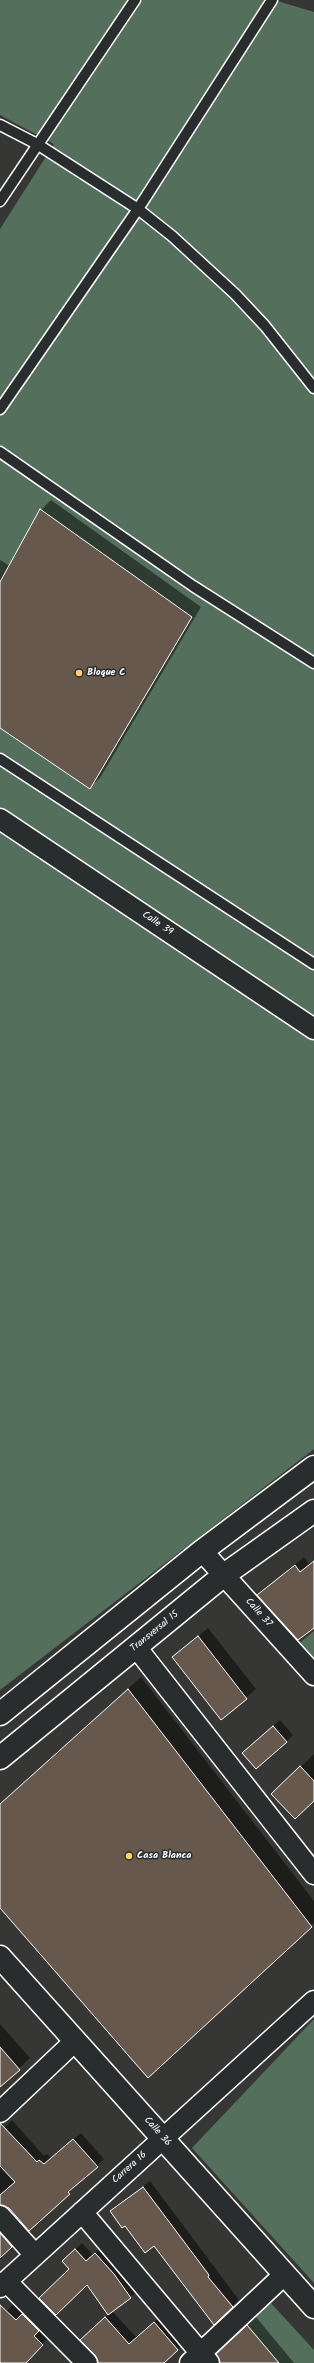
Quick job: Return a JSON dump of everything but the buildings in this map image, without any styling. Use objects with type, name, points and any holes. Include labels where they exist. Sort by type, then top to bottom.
[{"type":"street","name":"Calle 39","points":[[0,819],[314,1029]]},
{"type":"street","points":[[0,1714],[202,1551],[314,1467]]},
{"type":"street","name":"Transversal 15","points":[[0,1758],[224,1575],[314,1511]]},
{"type":"street","name":"Calle 37","points":[[202,1551],[314,1675]]},
{"type":"street","points":[[136,1647],[314,1874]]},
{"type":"street","name":"Calle 36","points":[[2,1965],[75,2041],[314,2306]]},
{"type":"street","name":"Carrera 16","points":[[3,2284],[314,2001]]},
{"type":"street","points":[[0,2112],[75,2041]]},
{"type":"street","points":[[82,2212],[200,2360],[285,2274]]},
{"type":"street","points":[[0,2216],[35,2255]]},
{"type":"street","points":[[3,2284],[87,2363]]},
{"type":"lane","points":[[0,201],[135,0]]},
{"type":"lane","points":[[0,408],[138,209],[272,0]]},
{"type":"lane","points":[[0,125],[37,144],[138,209],[204,264],[236,294],[265,326],[314,388]]},
{"type":"lane","points":[[0,452],[193,586],[314,663]]},
{"type":"lane","points":[[0,759],[314,964]]},
{"type":"green space","points":[[0,0],[274,0],[314,12],[314,1449],[0,1690],[0,229],[54,144],[0,115]]},
{"type":"green space","points":[[314,1631],[314,1664],[297,1645]]},
{"type":"green space","points":[[314,2019],[314,2283],[192,2148]]},
{"type":"green space","points":[[269,2301],[314,2350],[314,2363],[203,2363]]},
{"type":"place","name":"Bloque C","points":[[79,673]]},
{"type":"place","name":"Casa Blanca","points":[[129,1856]]}]
